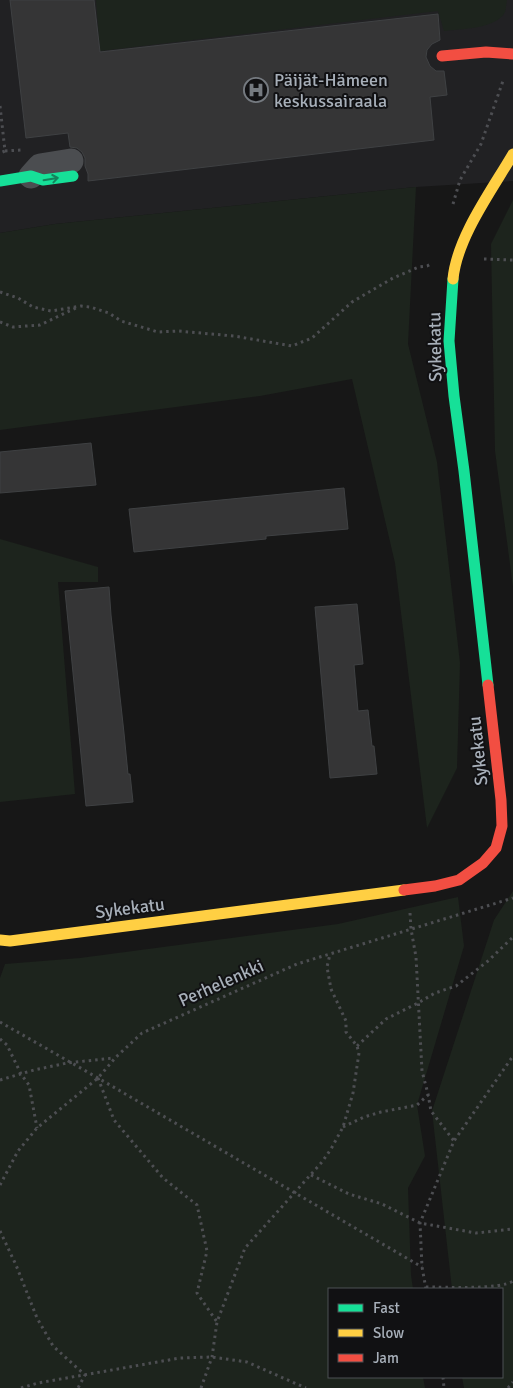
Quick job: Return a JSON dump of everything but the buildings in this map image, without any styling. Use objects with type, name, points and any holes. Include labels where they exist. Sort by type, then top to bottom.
[{"type":"street","points":[[442,56],[470,52],[513,54]]},
{"type":"street","name":"Sykekatu","points":[[0,940],[20,940],[435,886],[460,880],[484,864],[496,848],[502,826],[508,821],[482,626],[449,340],[453,276],[457,258],[472,221],[513,154]]},
{"type":"street","points":[[0,181],[30,176],[40,166],[72,169]]},
{"type":"path","points":[[0,106],[5,151],[0,153]]},
{"type":"path","points":[[0,292],[18,298],[33,307],[51,311],[81,306],[90,307],[109,313],[121,322],[158,332],[178,330],[234,336],[292,346],[312,338],[352,302],[393,278],[419,267],[457,258]]},
{"type":"path","points":[[0,322],[13,327],[40,325],[81,306]]},
{"type":"path","name":"Perhelenkki","points":[[0,1183],[18,1151],[36,1128],[98,1078],[142,1033],[297,964],[513,898]]},
{"type":"path","points":[[411,929],[416,957],[422,1071],[431,1111],[454,1141]]},
{"type":"path","points":[[357,1046],[386,1019],[435,993],[456,986],[488,961],[513,937]]},
{"type":"path","points":[[201,1388],[212,1357],[217,1322],[245,1248],[311,1175],[331,1149],[343,1127],[353,1093],[359,1052],[357,1046],[346,1032],[346,1021],[331,989],[327,967],[330,954]]},
{"type":"path","points":[[0,1022],[422,1267]]},
{"type":"path","points":[[0,1039],[7,1045],[21,1074],[30,1085],[36,1128]]},
{"type":"path","points":[[513,1056],[454,1141],[420,1223],[422,1267],[426,1288],[492,1286],[513,1282]]},
{"type":"path","points":[[0,1080],[71,1062],[116,1058]]},
{"type":"path","points":[[98,1078],[114,1120],[163,1178],[197,1205],[207,1251],[197,1293],[217,1322]]},
{"type":"path","points":[[343,1127],[364,1117],[417,1105],[428,1094]]},
{"type":"path","points":[[311,1175],[349,1194],[382,1204],[420,1223],[476,1233],[513,1229]]},
{"type":"path","points":[[0,1231],[37,1318],[53,1346],[85,1375]]},
{"type":"path","points":[[21,1388],[180,1358],[212,1357],[247,1362],[306,1388]]},
{"type":"path","points":[[78,1388],[85,1375]]},
{"type":"path","points":[[508,1388],[513,1382]]},
{"type":"shaded area","name":"Päijät-Hämeen keskussairaala","points":[[0,0],[513,0],[513,181],[416,187],[55,224],[0,233]]},
{"type":"shaded area","points":[[96,0],[507,0],[505,12],[501,18],[486,25],[468,29],[444,31],[438,11],[100,51]]},
{"type":"shaded area","points":[[416,187],[408,344],[437,462],[460,663],[457,768],[427,828],[395,563],[352,379],[260,396],[0,430],[0,233],[55,224]]},
{"type":"shaded area","points":[[513,200],[513,587],[495,451],[491,244]]},
{"type":"shaded area","points":[[0,539],[98,567],[98,582],[58,582],[75,794],[0,802]]},
{"type":"shaded area","points":[[513,891],[513,1388],[464,1388],[462,1378],[503,1378],[503,1288],[452,1288],[432,1111],[494,920]]},
{"type":"shaded area","points":[[458,897],[464,946],[417,1105],[425,1156],[408,1188],[413,1288],[328,1288],[328,1378],[423,1378],[425,1388],[0,1388],[0,978],[5,964],[80,958],[338,924]]},
{"type":"traffic: fast","points":[[0,181],[31,176],[43,180],[73,176]]},
{"type":"traffic: fast","points":[[453,279],[449,341],[488,685]]},
{"type":"traffic: slow","points":[[453,279],[456,263],[468,230],[513,154]]},
{"type":"traffic: slow","points":[[0,940],[10,941],[404,890]]},
{"type":"traffic: jam","points":[[442,56],[486,52],[513,54]]},
{"type":"traffic: jam","points":[[404,890],[435,886],[459,880],[483,863],[496,848],[502,826],[501,800],[488,685]]},
{"type":"place","name":"Päijät-Hämeen keskussairaala","points":[[256,90]]}]
